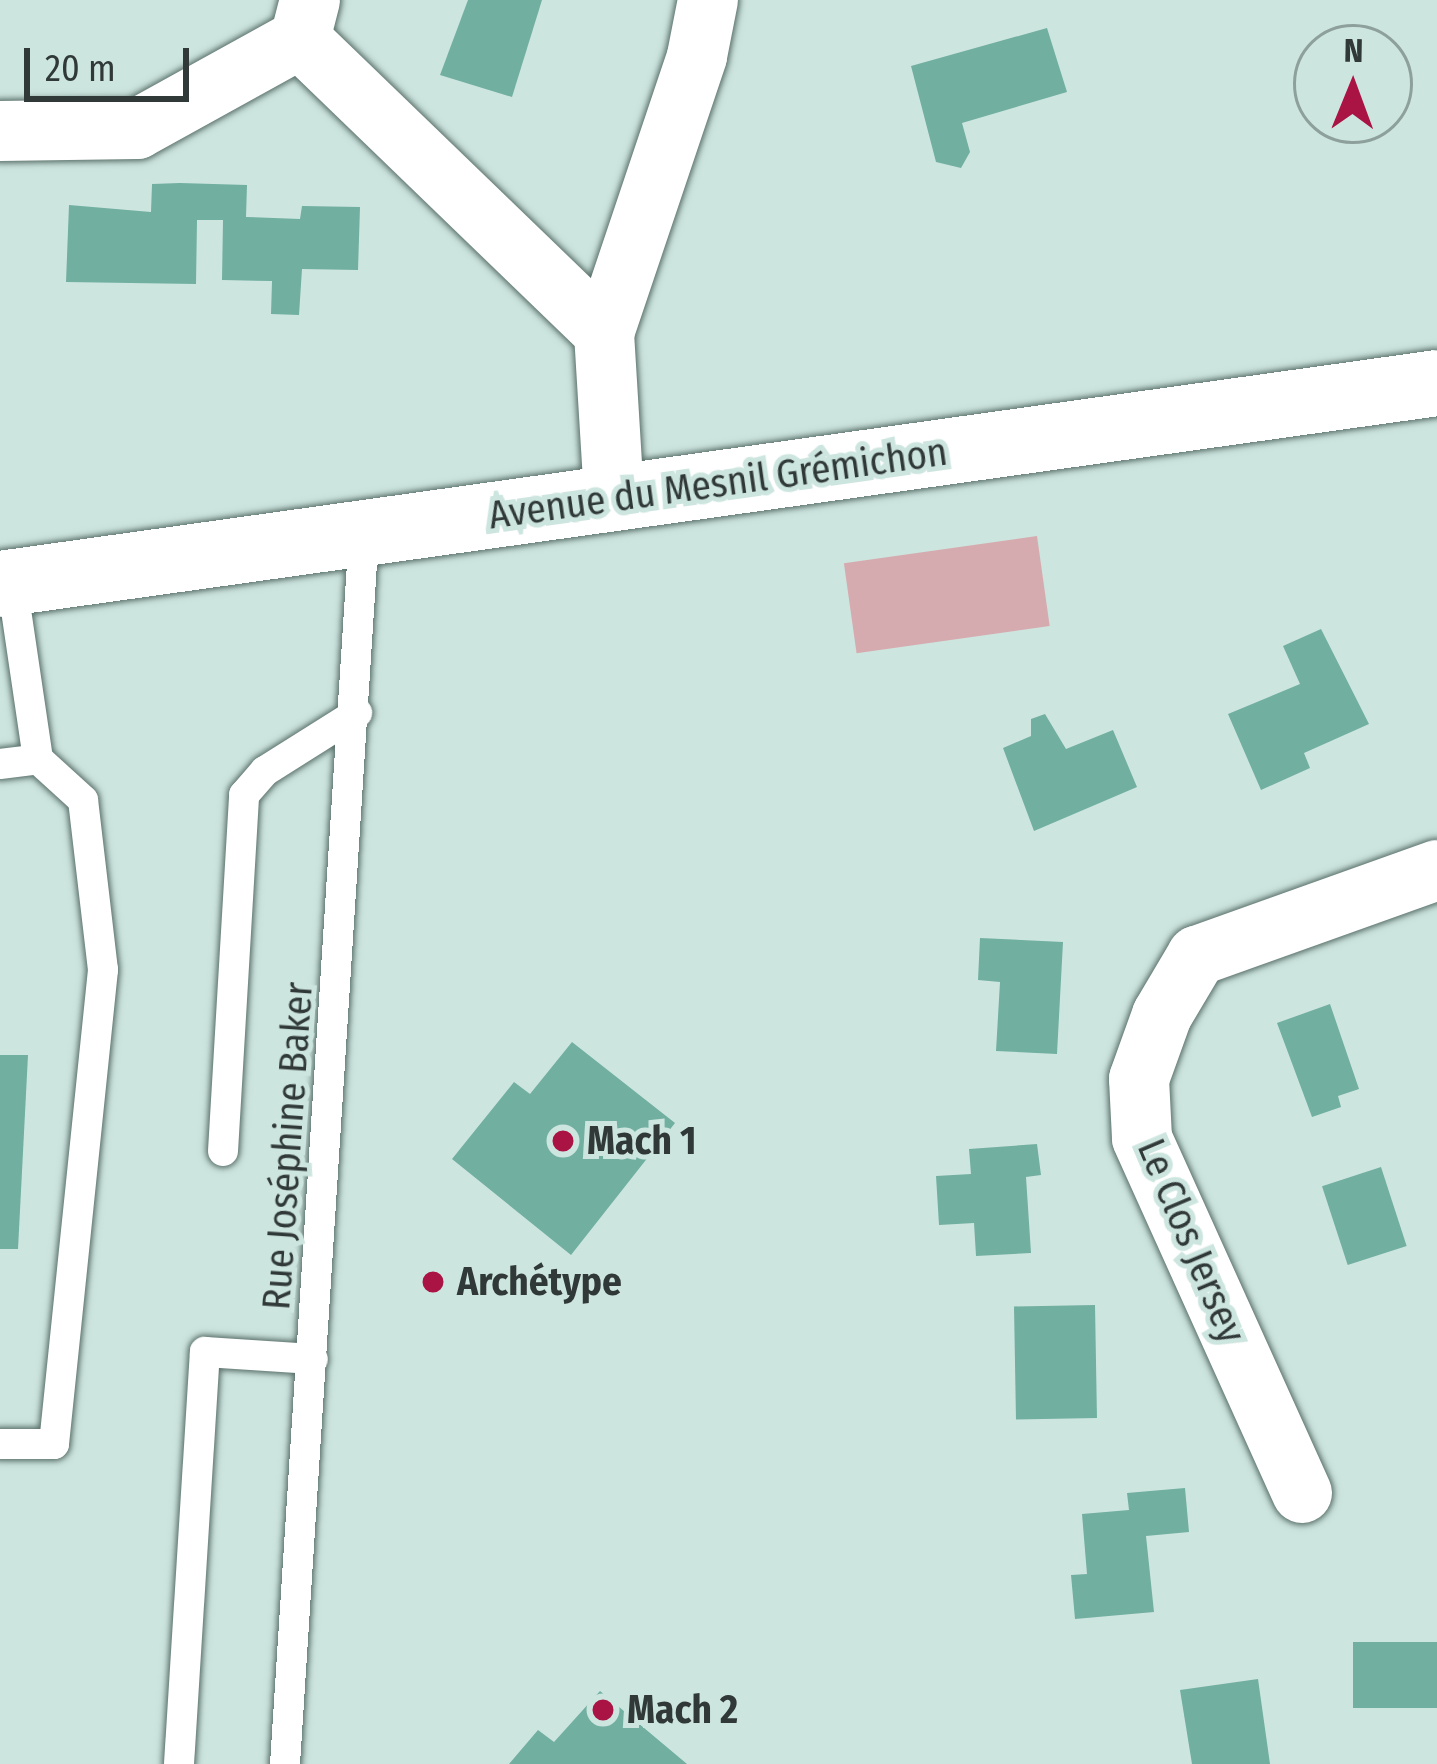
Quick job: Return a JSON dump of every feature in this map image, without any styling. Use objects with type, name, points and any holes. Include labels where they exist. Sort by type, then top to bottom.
[{"type":"street","points":[[614,498],[604,333],[698,56],[708,0]]},
{"type":"street","points":[[0,131],[137,129],[305,19],[604,333]]},
{"type":"street","name":"Avenue du Mesnil Grémichon","points":[[6,584],[1437,383]]},
{"type":"street","name":"Le Clos Jersey","points":[[1302,1492],[1142,1138],[1139,1079],[1162,1015],[1198,956],[1437,870]]},
{"type":"lane","name":"Rue Joséphine Baker","points":[[286,1764],[357,713],[364,533]]},
{"type":"lane","points":[[0,1444],[54,1444],[103,970],[83,800],[38,759],[6,584]]},
{"type":"lane","points":[[223,1151],[244,795],[265,771],[357,713]]},
{"type":"lane","points":[[0,764],[38,759]]},
{"type":"lane","points":[[179,1764],[205,1352],[313,1359]]},
{"type":"shaded area","points":[[1037,536],[1050,626],[857,653],[844,563]]},
{"type":"building","points":[[468,0],[542,0],[512,97],[440,75]]},
{"type":"building","points":[[1047,28],[1067,92],[962,123],[970,152],[961,168],[936,162],[911,66]]},
{"type":"building","points":[[152,184],[247,185],[246,217],[300,219],[302,206],[360,207],[358,270],[302,269],[299,315],[271,314],[272,281],[222,280],[223,220],[197,220],[196,284],[66,282],[69,205],[151,212]]},
{"type":"building","points":[[1321,629],[1369,724],[1304,753],[1310,768],[1261,790],[1228,714],[1300,684],[1283,646]]},
{"type":"building","points":[[1045,714],[1066,749],[1113,730],[1137,787],[1034,831],[1003,748],[1031,736],[1031,719]]},
{"type":"building","points":[[980,938],[1063,942],[1057,1054],[996,1051],[1000,982],[978,980]]},
{"type":"building","points":[[1330,1004],[1359,1089],[1338,1096],[1341,1107],[1312,1117],[1277,1023]]},
{"type":"building","name":"Mach 1","points":[[572,1042],[675,1123],[571,1255],[452,1159],[514,1082],[530,1094]]},
{"type":"building","points":[[0,1055],[28,1055],[18,1249],[0,1249]]},
{"type":"building","points":[[1037,1144],[1041,1175],[1026,1177],[1031,1253],[976,1256],[974,1223],[939,1225],[936,1176],[971,1174],[969,1149]]},
{"type":"building","points":[[1381,1167],[1407,1246],[1348,1265],[1322,1186]]},
{"type":"building","points":[[1095,1305],[1097,1418],[1016,1419],[1014,1306]]},
{"type":"building","points":[[1185,1488],[1189,1532],[1146,1536],[1154,1612],[1075,1619],[1071,1575],[1087,1574],[1082,1514],[1129,1510],[1127,1493]]},
{"type":"building","points":[[1353,1642],[1437,1642],[1437,1708],[1353,1708]]},
{"type":"building","points":[[1258,1679],[1270,1764],[1192,1764],[1180,1690]]},
{"type":"building","name":"Mach 2","points":[[600,1691],[687,1764],[509,1764],[538,1730],[554,1742]]},
{"type":"place","name":"Mach 1","points":[[563,1141]]},
{"type":"place","name":"Archétype","points":[[433,1282]]},
{"type":"place","name":"Mach 2","points":[[603,1710]]}]
